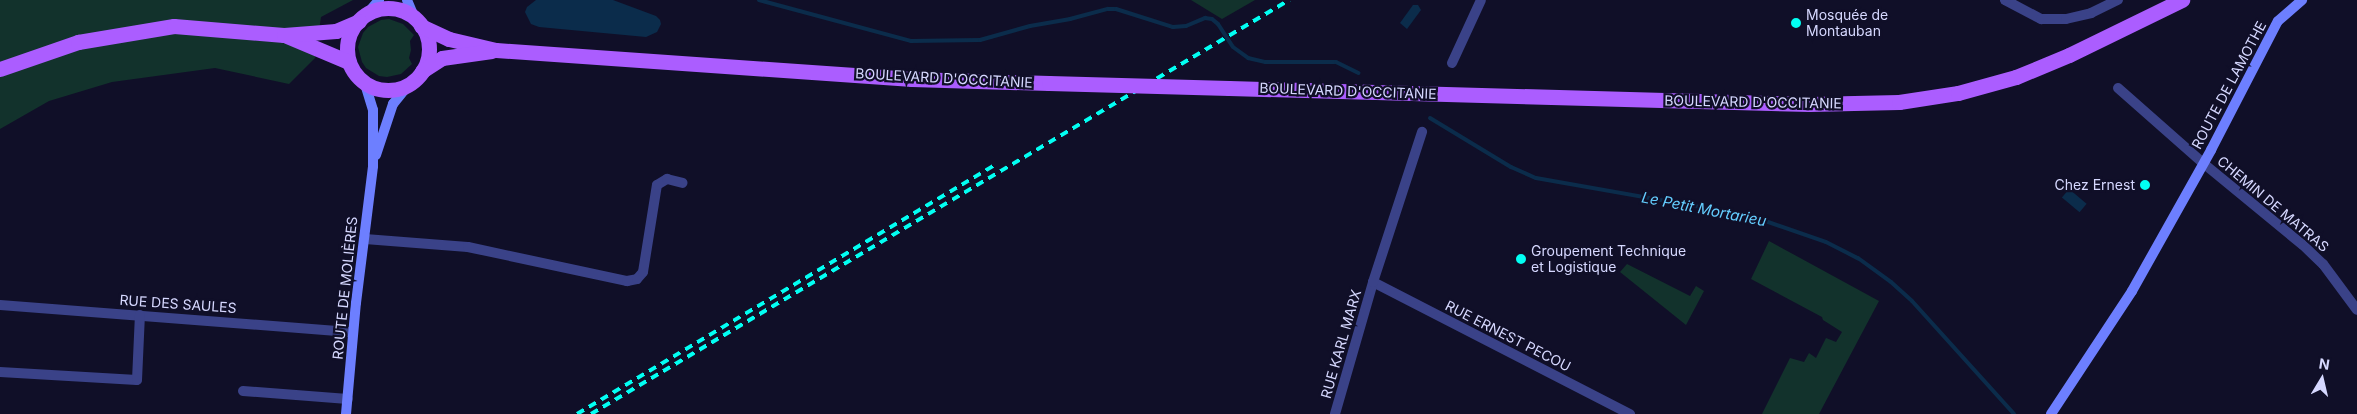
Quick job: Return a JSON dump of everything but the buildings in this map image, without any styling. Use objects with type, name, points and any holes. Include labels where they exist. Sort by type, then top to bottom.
[{"type":"main road","name":"BOULEVARD D'OCCITANIE","points":[[418,22],[449,39],[496,50],[912,78],[1809,104],[1899,102],[1958,93],[2016,77],[2068,55],[2182,0]]},
{"type":"main road","points":[[0,69],[78,42],[174,26],[284,35],[336,31],[362,18],[382,8],[391,8],[408,14],[418,22],[428,43],[426,62],[422,71],[409,84],[391,89],[382,89],[366,82],[353,70],[347,53],[349,36],[362,18]]},
{"type":"main road","points":[[284,35],[349,62]]},
{"type":"main road","name":"BOULEVARD D'OCCITANIE","points":[[422,71],[442,58],[496,50]]},
{"type":"street","points":[[362,18],[379,0]]},
{"type":"street","points":[[407,0],[418,22]]},
{"type":"street","points":[[1452,63],[1481,0]]},
{"type":"street","points":[[2005,0],[2041,19],[2066,19],[2091,13],[2118,0]]},
{"type":"street","name":"ROUTE DE LAMOTHE","points":[[2051,414],[2132,291],[2203,164],[2278,21],[2302,0]]},
{"type":"street","name":"ROUTE DE MOLIÈRES","points":[[346,414],[353,332],[373,166],[373,110],[366,82]]},
{"type":"street","name":"ROUTE DE MOLIÈRES","points":[[373,166],[393,104],[409,84]]},
{"type":"street","name":"CHEMIN DE MATRAS","points":[[2118,88],[2203,164],[2303,245],[2323,264],[2357,310]]},
{"type":"street","name":"RUE KARL MARX","points":[[1335,414],[1373,282],[1422,132]]},
{"type":"street","points":[[365,239],[468,248],[627,280],[636,279],[643,272],[657,186],[668,180],[684,183]]},
{"type":"street","name":"RUE ERNEST PECOU","points":[[1373,282],[1630,414]]},
{"type":"street","name":"RUE DES SAULES","points":[[0,305],[353,332]]},
{"type":"street","points":[[0,372],[137,380],[140,315]]},
{"type":"street","points":[[243,391],[348,399]]},
{"type":"green space","points":[[0,0],[353,0],[321,17],[315,58],[289,84],[215,68],[112,82],[49,101],[0,129]]},
{"type":"green space","points":[[1191,0],[1255,0],[1222,19]]},
{"type":"green space","points":[[389,19],[403,24],[414,35],[410,41],[411,50],[409,58],[412,64],[401,74],[387,77],[379,76],[366,68],[362,62],[358,47],[363,33],[368,27],[381,20]]},
{"type":"green space","points":[[1769,241],[1879,301],[1819,414],[1762,414],[1790,358],[1804,362],[1809,353],[1816,358],[1826,338],[1836,342],[1842,332],[1823,320],[1822,317],[1751,279]]},
{"type":"green space","points":[[1627,264],[1690,296],[1696,286],[1704,291],[1686,325],[1620,272]]},
{"type":"water","points":[[536,0],[613,0],[656,16],[661,24],[657,32],[646,37],[539,27],[531,24],[525,12],[527,7]]},
{"type":"water","points":[[1413,5],[1418,5],[1421,10],[1407,29],[1400,23]]},
{"type":"water","points":[[2069,189],[2087,204],[2080,212],[2062,197]]},
{"type":"waterway","name":"Le Petit Mortarieu","points":[[759,0],[911,41],[980,40],[1030,26],[1070,19],[1108,9],[1116,9],[1173,27],[1186,26],[1205,18],[1212,19],[1218,24],[1233,47],[1248,58],[1265,62],[1336,62],[1359,73]]},
{"type":"waterway","name":"Le Petit Mortarieu","points":[[1430,118],[1511,167],[1536,178],[1751,216],[1826,242],[1858,258],[1891,282],[1912,301],[2014,414]]},
{"type":"railway","points":[[591,414],[1289,0]]},
{"type":"railway","points":[[577,414],[997,164]]},
{"type":"place","name":"Mosquée de Montauban","points":[[1796,23]]},
{"type":"place","name":"Chez Ernest","points":[[2145,185]]},
{"type":"place","name":"Groupement Technique et Logistique","points":[[1521,259]]}]
